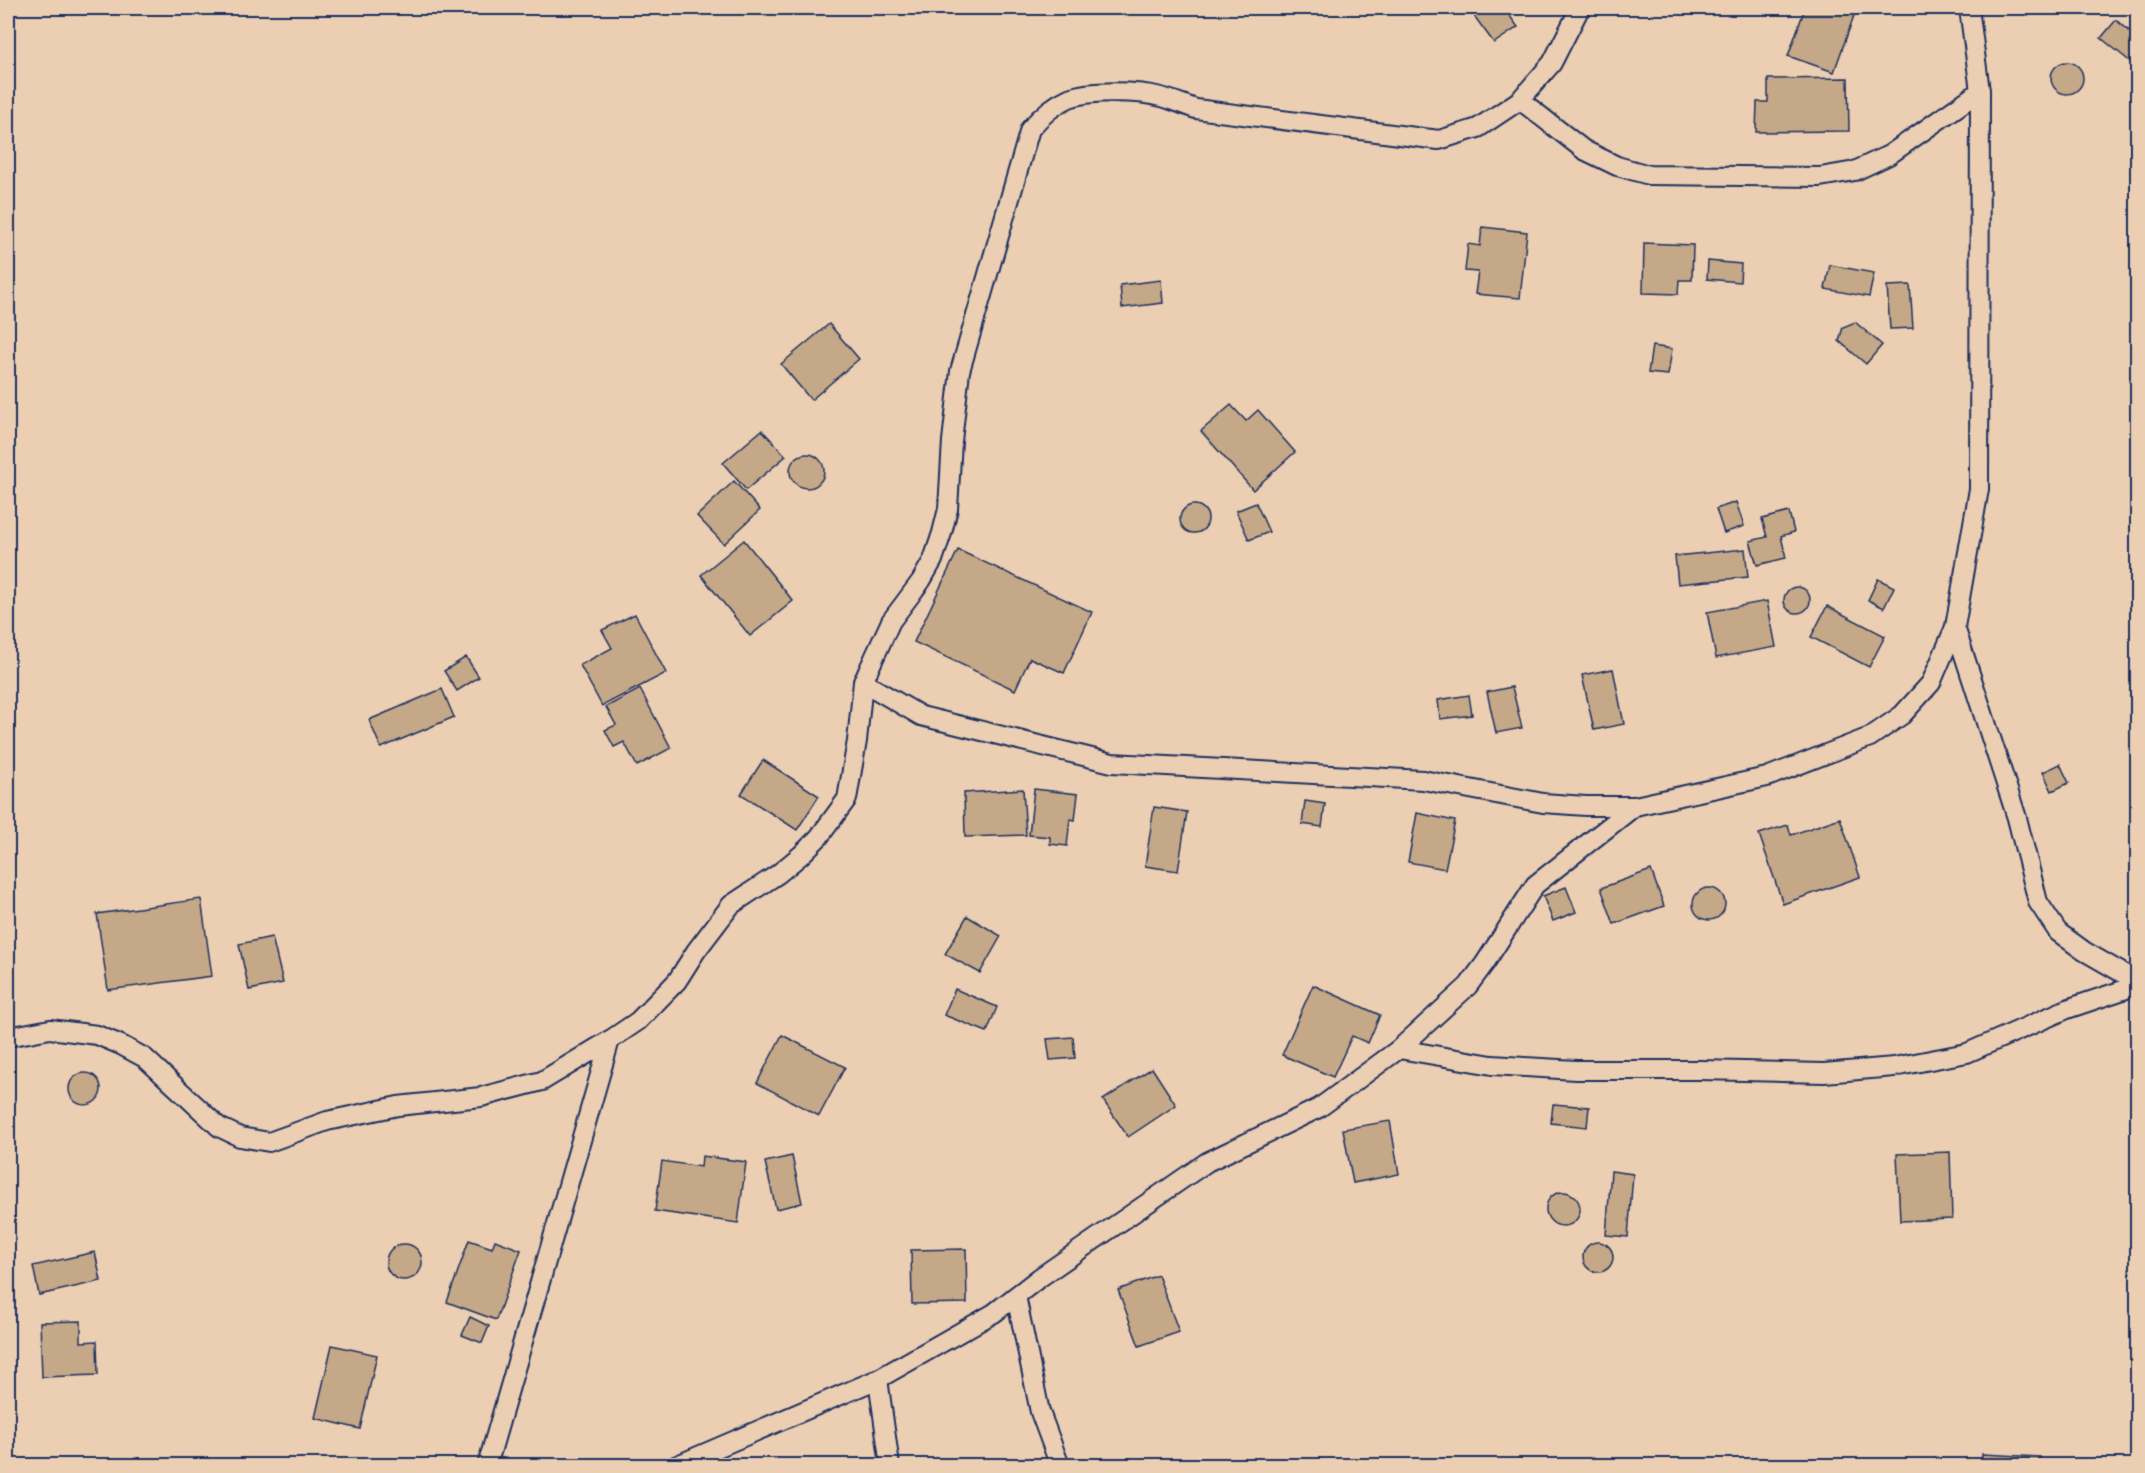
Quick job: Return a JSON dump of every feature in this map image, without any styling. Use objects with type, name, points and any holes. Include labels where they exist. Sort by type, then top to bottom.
[{"type":"lane","points":[[8,1037],[50,1029],[97,1035],[146,1058],[219,1127],[240,1137],[269,1142],[327,1121],[398,1106],[481,1097],[542,1081],[610,1040],[638,1021],[671,988],[731,904],[778,874],[801,855],[819,837],[847,799],[857,741],[863,682],[891,621],[921,581],[933,560],[942,533],[948,509],[951,450],[960,371],[1030,129],[1043,115],[1069,98],[1088,92],[1119,93],[1159,96],[1196,109],[1439,140],[1478,128],[1520,100],[1552,63],[1580,8]]},
{"type":"lane","points":[[863,682],[921,716],[1112,763],[1424,780],[1543,803],[1635,806],[1767,777],[1870,737],[1902,715],[1931,683],[1955,627],[1979,489],[1980,91],[1969,8]]},
{"type":"lane","points":[[1520,100],[1584,150],[1617,166],[1649,175],[1820,177],[1855,171],[1888,155],[1980,91]]},
{"type":"lane","points":[[1955,627],[2017,818],[2038,902],[2058,932],[2084,951],[2138,983]]},
{"type":"lane","points":[[675,1466],[878,1380],[994,1312],[1207,1162],[1319,1108],[1399,1049],[1467,986],[1485,963],[1535,885],[1635,806]]},
{"type":"lane","points":[[1399,1049],[1492,1065],[1576,1070],[1824,1073],[1882,1068],[1967,1053],[2067,1009],[2138,983]]},
{"type":"lane","points":[[487,1466],[610,1040]]},
{"type":"lane","points":[[1016,1296],[1040,1412],[1060,1466]]},
{"type":"lane","points":[[878,1380],[890,1466]]},
{"type":"building","points":[[1504,8],[1518,27],[1494,43],[1469,9]]},
{"type":"building","points":[[1805,8],[1856,10],[1834,72],[1788,56]]},
{"type":"building","points":[[2116,20],[2129,31],[2136,22],[2138,23],[2138,68],[2101,38]]},
{"type":"building","points":[[2067,62],[2078,67],[2083,78],[2078,89],[2067,94],[2056,89],[2051,78],[2056,67]]},
{"type":"building","points":[[1848,78],[1849,131],[1756,132],[1757,102],[1768,102],[1768,79]]},
{"type":"building","points":[[1482,227],[1527,232],[1520,298],[1475,294],[1478,272],[1465,271],[1468,244],[1480,246]]},
{"type":"building","points":[[1644,243],[1693,245],[1692,280],[1679,280],[1678,294],[1643,293]]},
{"type":"building","points":[[1708,261],[1741,264],[1740,282],[1707,279]]},
{"type":"building","points":[[1830,265],[1874,273],[1869,297],[1825,289]]},
{"type":"building","points":[[1161,280],[1163,303],[1122,308],[1120,285]]},
{"type":"building","points":[[1910,285],[1913,328],[1890,329],[1887,286]]},
{"type":"building","points":[[1855,322],[1882,345],[1866,364],[1839,341],[1843,327]]},
{"type":"building","points":[[829,324],[859,359],[811,400],[781,364]]},
{"type":"building","points":[[1652,346],[1672,349],[1668,375],[1648,373]]},
{"type":"building","points":[[1231,405],[1246,421],[1258,410],[1295,452],[1253,490],[1201,431]]},
{"type":"building","points":[[2135,429],[2138,429],[2138,456],[2132,455]]},
{"type":"building","points":[[762,430],[786,456],[746,490],[723,463]]},
{"type":"building","points":[[807,454],[819,459],[824,471],[819,483],[807,488],[795,483],[790,471],[795,459]]},
{"type":"building","points":[[734,481],[760,510],[724,544],[697,516]]},
{"type":"building","points":[[1736,502],[1744,526],[1724,533],[1716,509]]},
{"type":"building","points":[[1256,503],[1269,532],[1249,540],[1236,511]]},
{"type":"building","points":[[1194,505],[1204,509],[1208,519],[1204,529],[1194,533],[1184,529],[1180,519],[1184,509]]},
{"type":"building","points":[[1789,512],[1794,532],[1781,536],[1786,558],[1757,565],[1750,541],[1767,537],[1762,519]]},
{"type":"building","points":[[744,540],[793,601],[750,636],[701,575]]},
{"type":"building","points":[[1745,549],[1748,577],[1678,584],[1675,556]]},
{"type":"building","points":[[958,550],[1092,612],[1064,673],[1030,658],[1015,690],[914,642]]},
{"type":"building","points":[[1878,579],[1894,587],[1884,608],[1868,600]]},
{"type":"building","points":[[1797,587],[1806,591],[1810,600],[1806,609],[1797,613],[1788,609],[1784,600],[1788,591]]},
{"type":"building","points":[[1767,601],[1776,647],[1716,658],[1707,612]]},
{"type":"building","points":[[1827,606],[1885,636],[1869,667],[1811,637]]},
{"type":"building","points":[[635,614],[666,673],[602,706],[580,665],[612,648],[602,630]]},
{"type":"building","points":[[466,657],[479,677],[457,691],[444,671]]},
{"type":"building","points":[[1613,669],[1624,724],[1594,730],[1582,675]]},
{"type":"building","points":[[1512,687],[1522,728],[1496,733],[1487,692]]},
{"type":"building","points":[[442,689],[454,717],[381,748],[369,720]]},
{"type":"building","points":[[640,689],[671,748],[637,766],[624,742],[614,747],[605,730],[616,725],[606,707]]},
{"type":"building","points":[[1469,695],[1472,715],[1440,719],[1438,700]]},
{"type":"building","points":[[763,760],[819,796],[797,830],[741,794]]},
{"type":"building","points":[[2060,764],[2069,783],[2052,791],[2043,772]]},
{"type":"building","points":[[1023,789],[1026,835],[965,837],[964,793]]},
{"type":"building","points":[[1034,789],[1078,794],[1075,820],[1070,819],[1067,846],[1050,844],[1050,837],[1029,835]]},
{"type":"building","points":[[1305,801],[1325,804],[1322,827],[1302,824]]},
{"type":"building","points":[[1154,807],[1187,812],[1178,871],[1145,866]]},
{"type":"building","points":[[1417,813],[1455,821],[1445,869],[1408,862]]},
{"type":"building","points":[[1840,818],[1860,877],[1783,904],[1759,834],[1788,825],[1791,835]]},
{"type":"building","points":[[1651,870],[1664,906],[1614,924],[1601,888]]},
{"type":"building","points":[[1566,887],[1576,912],[1553,921],[1543,896]]},
{"type":"building","points":[[1709,888],[1720,893],[1725,904],[1720,915],[1709,920],[1698,915],[1693,904],[1698,893]]},
{"type":"building","points":[[201,899],[212,976],[108,990],[97,914]]},
{"type":"building","points":[[967,916],[1001,936],[980,973],[945,954]]},
{"type":"building","points":[[272,937],[283,983],[249,990],[239,944]]},
{"type":"building","points":[[1313,985],[1380,1015],[1368,1043],[1352,1036],[1333,1077],[1282,1055]]},
{"type":"building","points":[[955,989],[997,1007],[987,1032],[944,1015]]},
{"type":"building","points":[[782,1035],[845,1067],[819,1116],[757,1083]]},
{"type":"building","points":[[1073,1037],[1075,1058],[1050,1060],[1047,1039]]},
{"type":"building","points":[[1152,1068],[1176,1105],[1128,1137],[1103,1100]]},
{"type":"building","points":[[85,1073],[96,1078],[101,1089],[96,1100],[85,1105],[74,1100],[69,1089],[74,1078]]},
{"type":"building","points":[[1553,1104],[1589,1107],[1587,1127],[1551,1123]]},
{"type":"building","points":[[1390,1121],[1399,1174],[1353,1183],[1343,1129]]},
{"type":"building","points":[[1950,1152],[1952,1219],[1900,1221],[1897,1154]]},
{"type":"building","points":[[702,1156],[746,1162],[738,1223],[655,1211],[662,1161],[701,1167]]},
{"type":"building","points":[[792,1156],[802,1203],[776,1209],[765,1162]]},
{"type":"building","points":[[1611,1171],[1633,1174],[1628,1237],[1606,1235]]},
{"type":"building","points":[[1563,1192],[1575,1197],[1580,1209],[1575,1221],[1563,1226],[1551,1221],[1546,1209],[1551,1197]]},
{"type":"building","points":[[469,1240],[492,1248],[495,1240],[521,1250],[496,1320],[447,1302]]},
{"type":"building","points":[[1598,1242],[1609,1246],[1613,1257],[1609,1268],[1598,1272],[1587,1268],[1583,1257],[1587,1246]]},
{"type":"building","points":[[404,1244],[417,1249],[422,1262],[417,1275],[404,1280],[391,1275],[386,1262],[391,1249]]},
{"type":"building","points":[[966,1249],[967,1303],[912,1304],[911,1250]]},
{"type":"building","points":[[95,1252],[101,1281],[39,1295],[33,1266]]},
{"type":"building","points":[[1158,1275],[1179,1332],[1139,1346],[1118,1290]]},
{"type":"building","points":[[470,1317],[489,1326],[482,1343],[462,1335]]},
{"type":"building","points":[[81,1321],[81,1342],[97,1341],[98,1375],[42,1377],[40,1322]]},
{"type":"building","points":[[332,1345],[377,1355],[360,1429],[315,1418]]},
{"type":"building","points":[[1982,1454],[2040,1457],[2040,1466],[1981,1466]]}]
